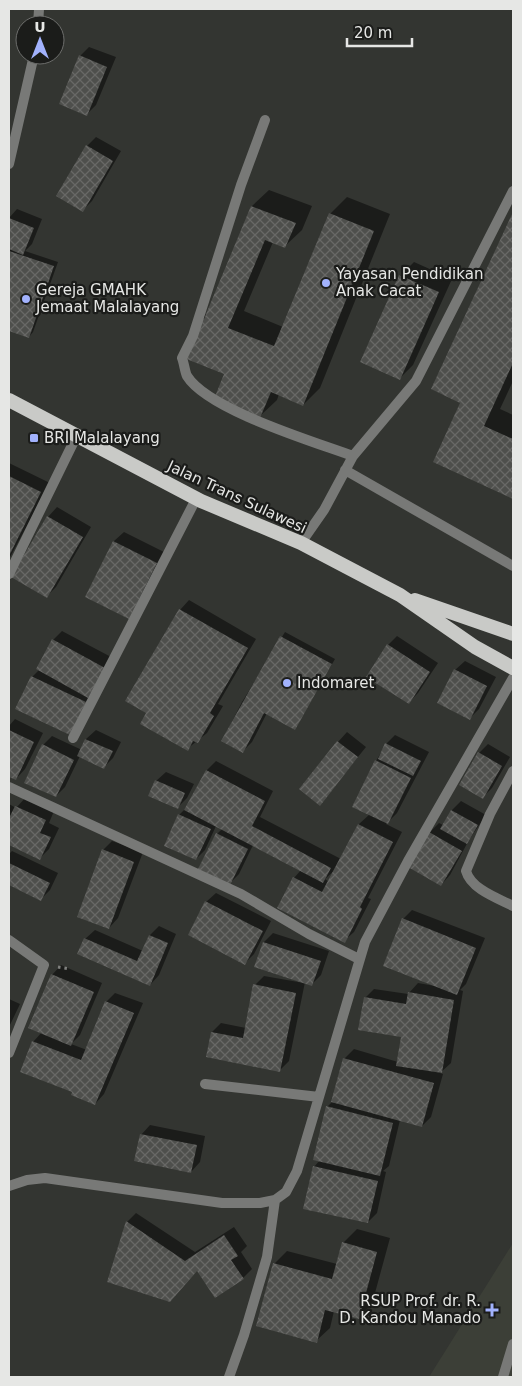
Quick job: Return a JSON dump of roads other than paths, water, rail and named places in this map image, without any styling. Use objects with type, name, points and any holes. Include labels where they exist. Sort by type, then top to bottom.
[{"type":"highway","name":"Jalan Trans Sulawesi","points":[[9,400],[196,499],[301,544],[400,595]]},
{"type":"highway","points":[[400,595],[472,618],[513,634]]},
{"type":"highway","points":[[400,595],[475,647],[513,668]]},
{"type":"street","points":[[9,164],[32,65]]},
{"type":"street","points":[[265,120],[235,203],[193,336],[182,358],[188,377],[215,401],[262,422],[353,456]]},
{"type":"street","points":[[301,544],[324,510],[353,456],[416,381],[513,191]]},
{"type":"street","points":[[9,574],[77,435]]},
{"type":"street","points":[[345,470],[513,566]]},
{"type":"street","points":[[74,738],[196,499]]},
{"type":"street","points":[[9,1186],[27,1180],[45,1178],[222,1203],[260,1203],[276,1200],[286,1192],[297,1171],[334,1052],[359,959],[374,924],[513,678]]},
{"type":"street","points":[[513,771],[490,814],[466,871],[468,879],[477,886],[513,906]]},
{"type":"street","points":[[9,787],[233,890],[309,934],[359,959]]},
{"type":"street","points":[[9,940],[44,965],[9,1053]]},
{"type":"street","points":[[205,1084],[319,1097]]},
{"type":"street","points":[[229,1377],[268,1257],[276,1200]]},
{"type":"street","points":[[503,1377],[513,1344]]},
{"type":"place","name":"Yayasan Pendidikan Anak Cacat","points":[[326,283]]},
{"type":"place","name":"Gereja GMAHK Jemaat Malalayang","points":[[26,299]]},
{"type":"place","name":"BRI Malalayang","points":[[34,438]]},
{"type":"place","name":"Indomaret","points":[[287,683]]},
{"type":"place","name":"RSUP Prof. dr. R. D. Kandou Manado","points":[[492,1310]]}]
